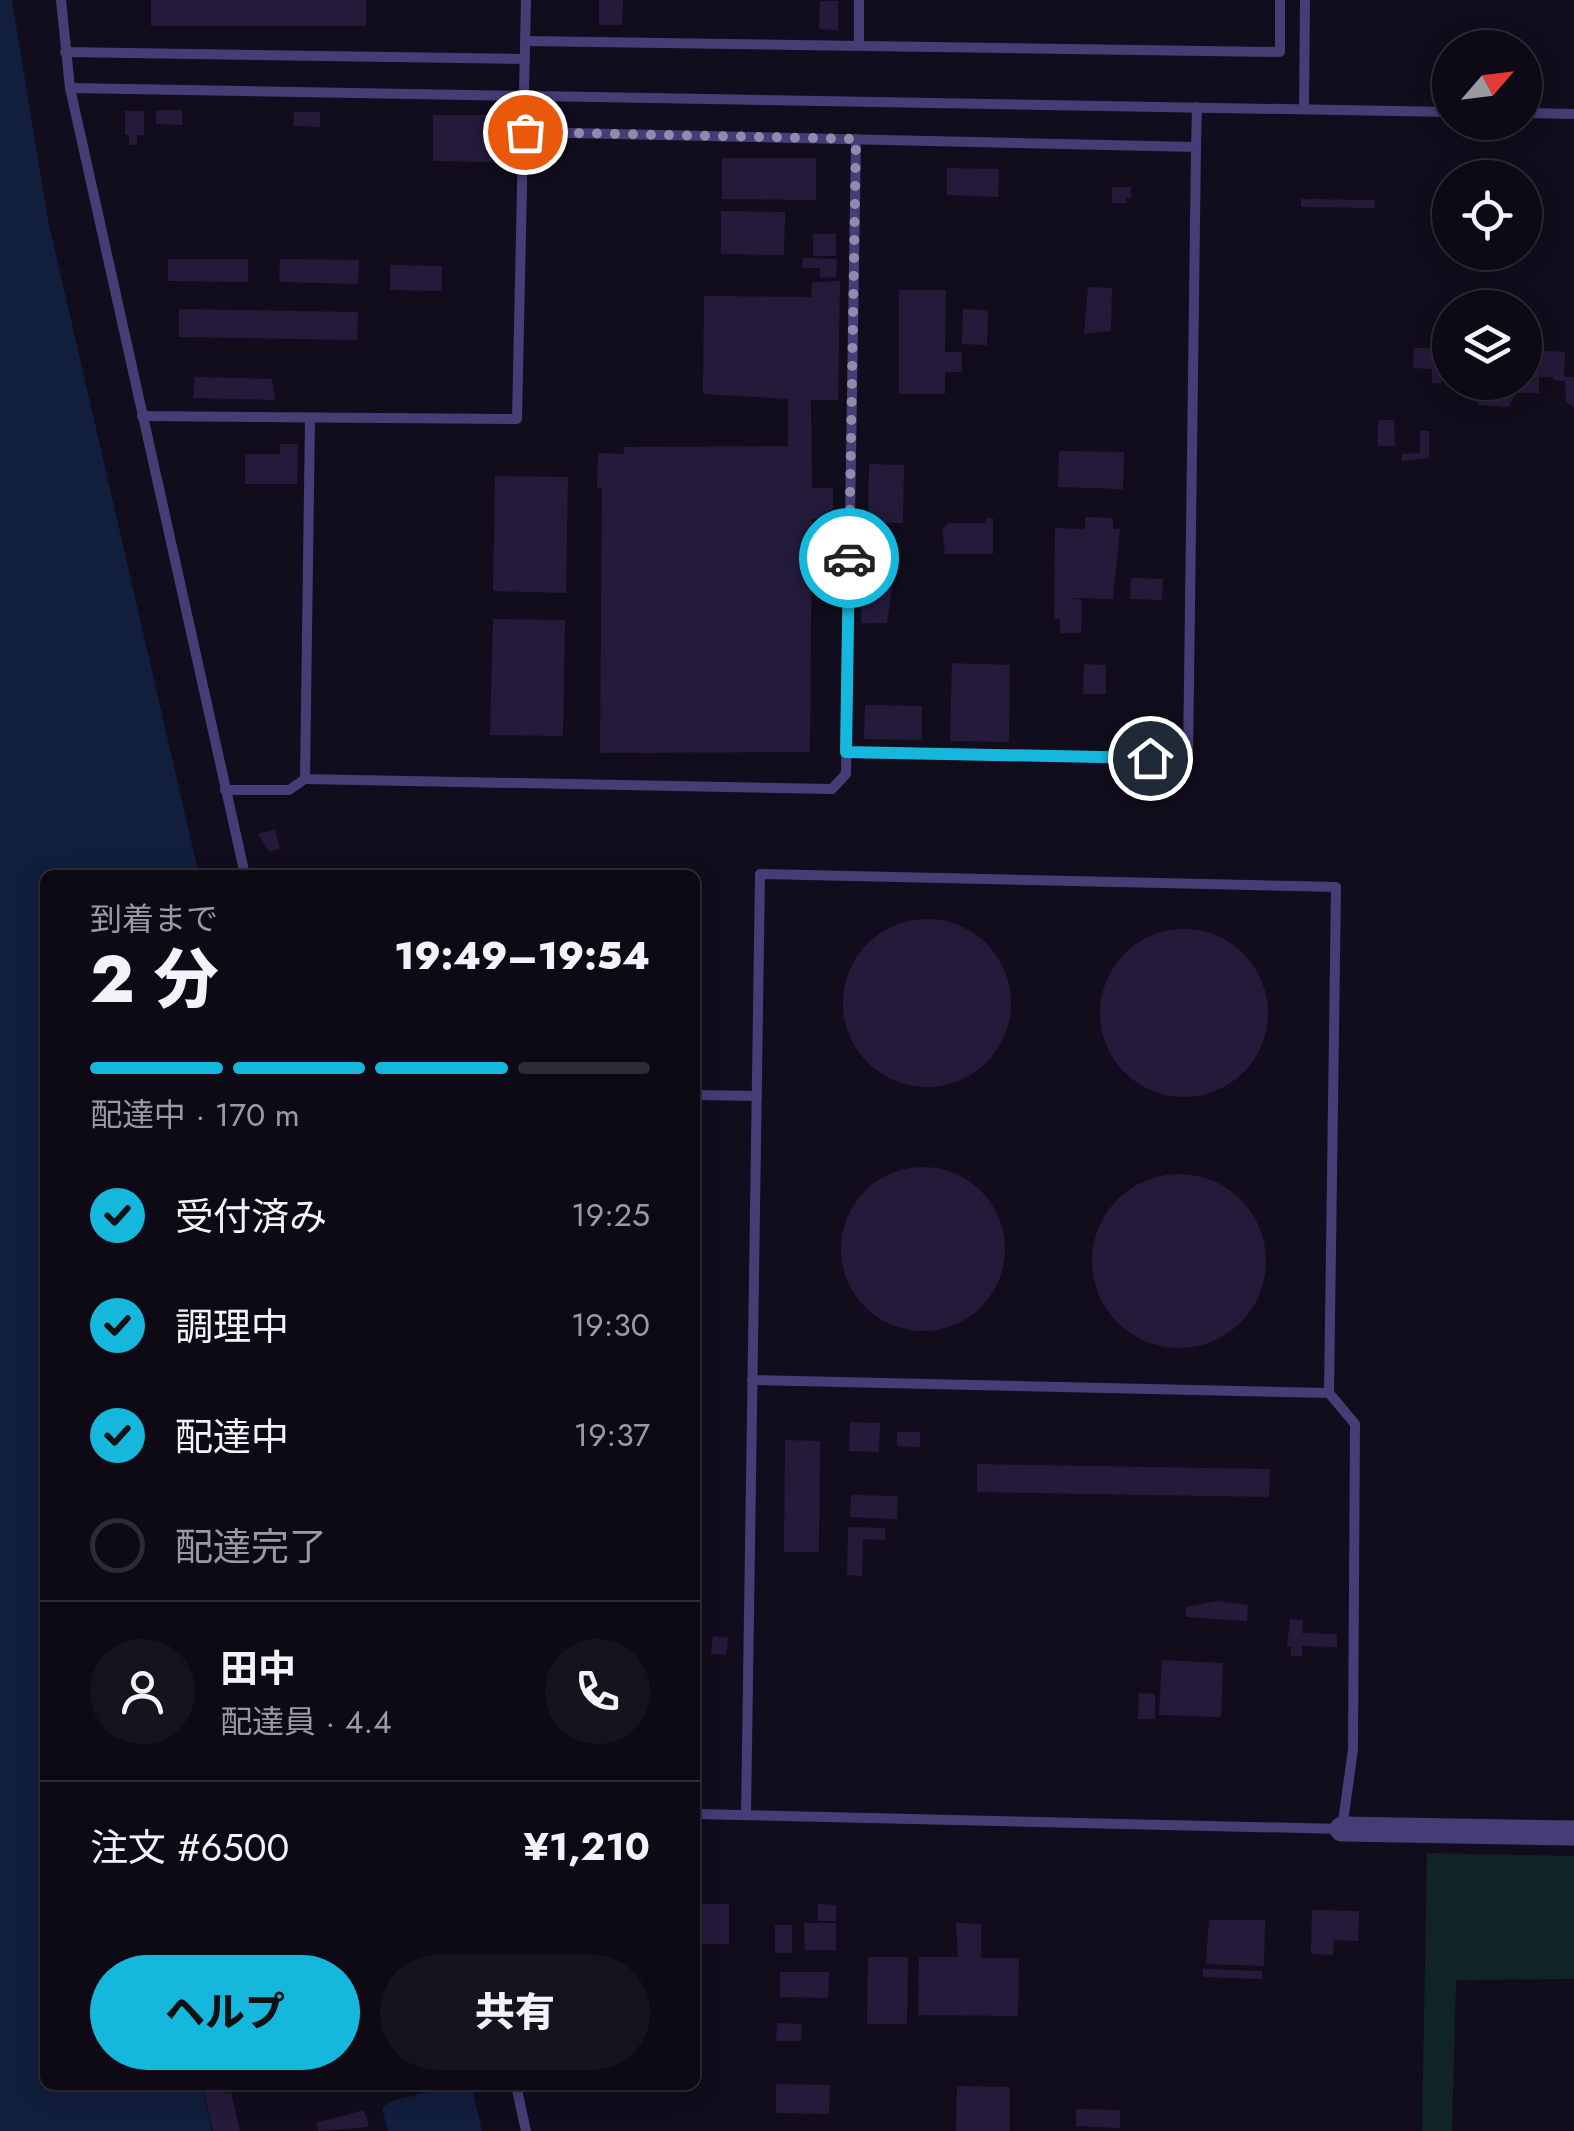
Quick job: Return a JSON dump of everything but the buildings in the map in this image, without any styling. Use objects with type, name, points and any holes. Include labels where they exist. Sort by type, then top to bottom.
[{"type":"street","points":[[1342,1829],[1574,1833]]},
{"type":"lane","points":[[61,0],[70,88],[243,870]]},
{"type":"lane","points":[[142,416],[518,420],[526,0]]},
{"type":"lane","points":[[858,44],[859,0]]},
{"type":"lane","points":[[526,41],[1280,52],[1280,0]]},
{"type":"lane","points":[[1304,110],[1305,0]]},
{"type":"lane","points":[[64,52],[525,58]]},
{"type":"lane","points":[[70,88],[1432,112]]},
{"type":"lane","points":[[846,752],[1188,758],[1197,107]]},
{"type":"lane","points":[[1542,113],[1574,114]]},
{"type":"lane","points":[[525,132],[1196,147]]},
{"type":"lane","points":[[225,790],[289,790],[305,779],[832,789],[846,774],[856,139]]},
{"type":"lane","points":[[305,779],[310,418]]},
{"type":"lane","points":[[700,1814],[1342,1829],[1352,1749],[1355,1424],[1328,1393],[1336,886],[760,874],[746,1815]]},
{"type":"lane","points":[[700,1095],[757,1096]]},
{"type":"lane","points":[[752,1380],[1328,1393]]},
{"type":"lane","points":[[517,2090],[526,2131]]},
{"type":"green space","points":[[1427,1853],[1574,1856],[1574,1979],[1456,1980],[1452,2131],[1422,2131]]},
{"type":"water","points":[[0,0],[12,0],[48,220],[198,870],[40,870],[40,2090],[202,2090],[212,2131],[0,2131]]},
{"type":"water","points":[[436,2090],[472,2090],[482,2131],[388,2131],[382,2108],[391,2101]]},
{"type":"way so far","points":[[525,132],[856,139],[849,558]]},
{"type":"route","points":[[849,558],[846,752],[1150,758]]}]
